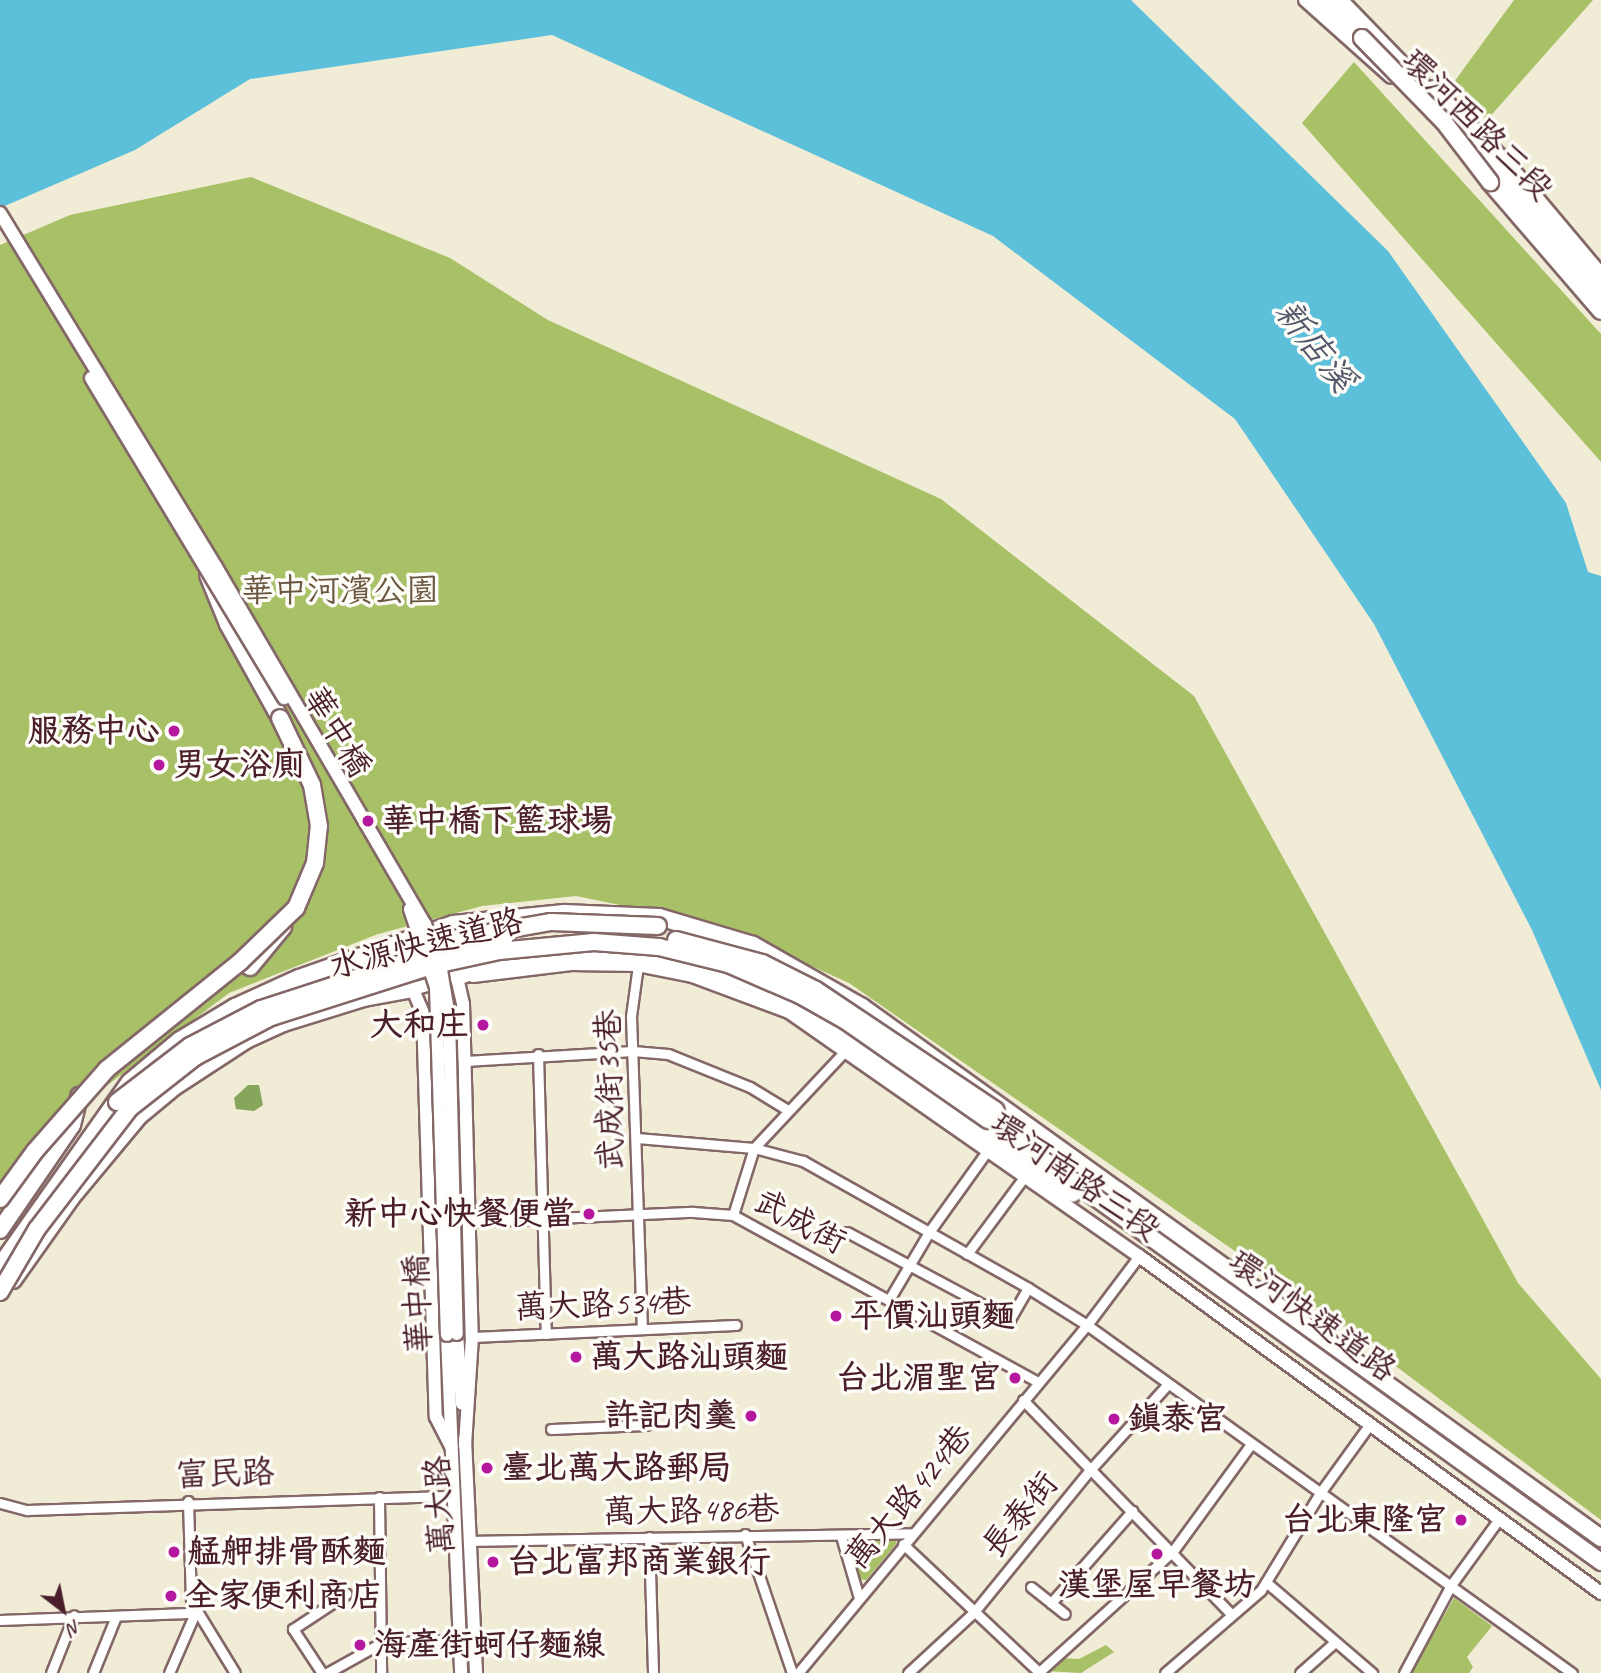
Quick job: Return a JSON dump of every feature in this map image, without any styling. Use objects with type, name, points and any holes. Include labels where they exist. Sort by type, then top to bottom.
[{"type":"highway","points":[[1321,0],[1444,122],[1601,311]]},
{"type":"highway","points":[[1339,0],[1475,141],[1601,288]]},
{"type":"highway","points":[[204,566],[228,624],[312,785],[318,845],[296,908],[250,967]]},
{"type":"highway","points":[[0,1199],[43,1141],[107,1069],[240,962],[296,908]]},
{"type":"highway","points":[[117,1102],[130,1082],[180,1041],[235,1007],[453,924],[564,913],[659,917],[753,945],[862,1007],[1125,1195]]},
{"type":"highway","points":[[432,943],[508,927],[589,921],[658,926],[724,941],[762,963]]},
{"type":"highway","name":"水源快速道路","points":[[0,1266],[62,1173],[117,1102],[190,1046],[261,1009],[464,947],[535,934],[611,932],[681,941],[762,963],[856,1015],[991,1115]]},
{"type":"highway","name":"水源快速道路","points":[[0,1294],[37,1229],[130,1108],[195,1057],[271,1017],[435,965],[499,951],[567,942],[631,944],[686,953],[748,971],[846,1021],[991,1115]]},
{"type":"highway","points":[[457,976],[499,962],[604,953],[642,955],[704,967],[751,983],[799,1004],[1090,1206],[1113,1210]]},
{"type":"highway","points":[[0,1294],[71,1198],[139,1116],[217,1058],[246,1040],[316,1011],[413,989]]},
{"type":"highway","points":[[0,1230],[72,1125],[79,1111],[79,1092]]},
{"type":"highway","name":"環河快速道路","points":[[991,1115],[1125,1195],[1601,1538]]},
{"type":"highway","name":"環河快速道路","points":[[991,1115],[1113,1210],[1601,1562]]},
{"type":"main road","name":"環河西路三段","points":[[1305,0],[1497,177],[1601,299]]},
{"type":"main road","name":"環河西路三段","points":[[1348,0],[1508,163],[1601,274]]},
{"type":"main road","name":"華中橋","points":[[0,213],[414,898],[432,943],[446,988],[450,1040],[451,1447]]},
{"type":"main road","name":"華中橋","points":[[0,228],[395,880],[424,948],[436,987],[452,1334]]},
{"type":"main road","points":[[453,924],[457,976],[463,1004],[472,1337],[465,1445]]},
{"type":"main road","points":[[394,945],[423,1013],[436,1417],[451,1447]]},
{"type":"main road","name":"環河南路三段","points":[[413,989],[457,976],[570,964],[638,965],[692,976],[789,1012],[1139,1255],[1601,1593]]},
{"type":"main road","points":[[423,1013],[433,996],[451,992],[463,1004]]},
{"type":"main road","name":"萬大路","points":[[452,1334],[465,1445],[476,1673]]},
{"type":"main road","name":"萬大路","points":[[451,1447],[461,1673]]},
{"type":"street","name":"武成街35巷","points":[[638,965],[631,1016],[642,1329]]},
{"type":"street","points":[[733,1215],[754,1148],[786,1109],[846,1050]]},
{"type":"street","points":[[465,1060],[633,1051],[668,1054],[695,1063],[786,1109]]},
{"type":"street","points":[[538,1054],[546,1334]]},
{"type":"street","points":[[637,1138],[754,1148],[803,1161],[1028,1288],[1087,1325],[1167,1385],[1572,1673]]},
{"type":"street","points":[[890,1298],[907,1264],[988,1150]]},
{"type":"street","points":[[967,1254],[1025,1176]]},
{"type":"street","name":"武成街","points":[[468,1222],[640,1214],[733,1215],[890,1298],[1038,1382]]},
{"type":"street","points":[[847,1232],[1010,1319],[1028,1288]]},
{"type":"street","name":"萬大路424巷","points":[[798,1673],[1087,1325],[1139,1255]]},
{"type":"street","name":"萬大路534巷","points":[[472,1337],[736,1325]]},
{"type":"street","name":"長泰街","points":[[908,1673],[974,1612],[1090,1470],[1167,1385]]},
{"type":"street","points":[[1023,1400],[1173,1551],[1231,1614]]},
{"type":"street","points":[[1165,1673],[1266,1582],[1320,1493],[1370,1424]]},
{"type":"street","points":[[551,1429],[646,1425]]},
{"type":"street","points":[[903,1544],[1039,1673],[1173,1551],[1251,1444]]},
{"type":"street","name":"富民路","points":[[0,1503],[27,1510],[188,1501],[454,1496]]},
{"type":"street","points":[[379,1497],[381,1673]]},
{"type":"street","points":[[169,1673],[195,1613],[188,1501]]},
{"type":"street","points":[[1051,1603],[1132,1511]]},
{"type":"street","points":[[1404,1673],[1451,1585],[1499,1519]]},
{"type":"street","name":"萬大路486巷","points":[[470,1541],[912,1533]]},
{"type":"street","points":[[745,1534],[792,1673]]},
{"type":"street","points":[[649,1536],[653,1673]]},
{"type":"street","points":[[841,1536],[859,1598]]},
{"type":"street","points":[[1266,1582],[1372,1673]]},
{"type":"street","points":[[1031,1587],[1065,1614]]},
{"type":"street","points":[[346,1594],[293,1629],[324,1673],[381,1643],[460,1639]]},
{"type":"street","points":[[0,1619],[195,1613]]},
{"type":"street","points":[[195,1613],[236,1673]]},
{"type":"street","points":[[51,1673],[74,1615]]},
{"type":"street","points":[[93,1673],[116,1616]]},
{"type":"street","points":[[1300,1673],[1334,1643]]},
{"type":"street","points":[[222,1673],[227,1661]]},
{"type":"green space","points":[[1514,0],[1593,0],[1487,120],[1454,82]]},
{"type":"green space","points":[[1354,62],[1601,334],[1601,462],[1302,123]]},
{"type":"green space","name":"華中河濱公園","points":[[251,177],[450,258],[548,320],[941,499],[1194,696],[1518,1283],[1601,1379],[1601,1520],[1337,1322],[849,983],[723,926],[576,896],[482,906],[378,934],[229,993],[105,1087],[64,1127],[0,1226],[0,245],[70,215]]},
{"type":"green space","points":[[248,1085],[259,1085],[263,1105],[254,1111],[236,1109],[234,1098]]},
{"type":"green space","points":[[850,1536],[892,1536],[897,1543],[866,1580],[858,1579],[845,1544]]},
{"type":"green space","points":[[1454,1598],[1492,1626],[1467,1657],[1473,1667],[1469,1673],[1411,1673]]},
{"type":"green space","points":[[1106,1645],[1114,1652],[1081,1673],[1045,1671],[1060,1658],[1079,1659]]},
{"type":"water","name":"新店溪","points":[[0,0],[1131,0],[1388,251],[1566,503],[1588,572],[1601,576],[1601,1090],[1532,930],[1374,624],[1235,419],[993,236],[552,35],[250,79],[135,150],[0,208]]},
{"type":"place","name":"服務中心","points":[[174,731]]},
{"type":"place","name":"男女浴廁","points":[[159,765]]},
{"type":"place","name":"華中橋下籃球場","points":[[368,821]]},
{"type":"place","name":"大和庄","points":[[483,1025]]},
{"type":"place","name":"新中心快餐便當","points":[[589,1214]]},
{"type":"place","name":"平價汕頭麵","points":[[836,1316]]},
{"type":"place","name":"萬大路汕頭麵","points":[[576,1357]]},
{"type":"place","name":"台北湄聖宮","points":[[1015,1378]]},
{"type":"place","name":"許記肉羹","points":[[751,1416]]},
{"type":"place","name":"鎮泰宮","points":[[1114,1419]]},
{"type":"place","name":"臺北萬大路郵局","points":[[487,1468]]},
{"type":"place","name":"台北東隆宮","points":[[1461,1520]]},
{"type":"place","name":"艋舺排骨酥麵","points":[[174,1552]]},
{"type":"place","name":"漢堡屋早餐坊","points":[[1157,1554]]},
{"type":"place","name":"台北富邦商業銀行","points":[[493,1562]]},
{"type":"place","name":"全家便利商店","points":[[171,1596]]},
{"type":"place","name":"海產街蚵仔麵線","points":[[360,1645]]}]
